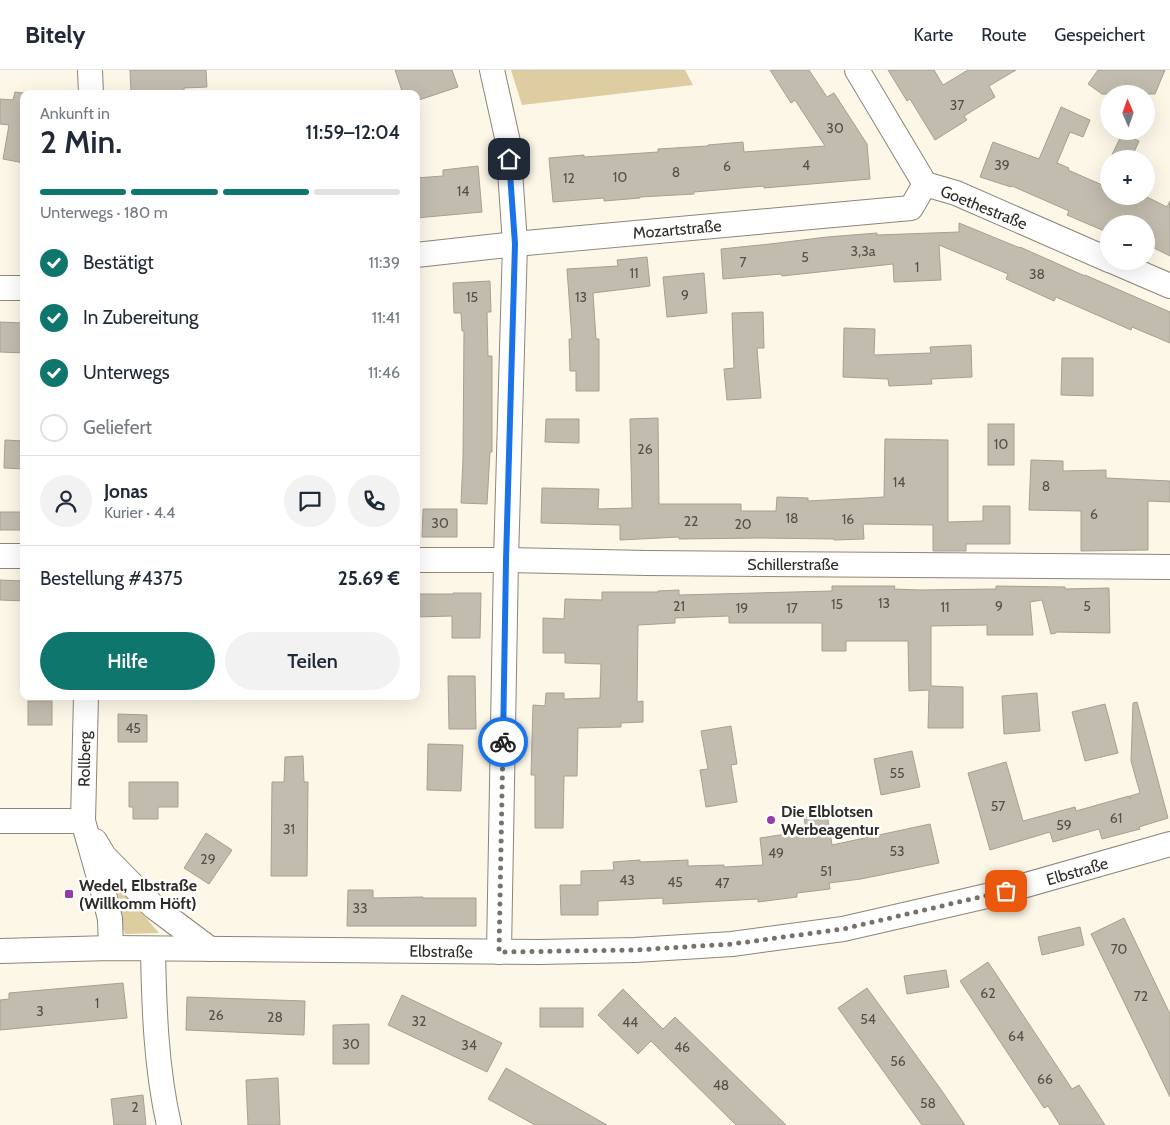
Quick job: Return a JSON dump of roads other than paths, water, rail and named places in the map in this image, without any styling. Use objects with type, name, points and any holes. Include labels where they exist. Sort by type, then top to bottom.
[{"type":"street","points":[[90,70],[91,90]]},
{"type":"street","points":[[492,70],[508,142],[515,244],[506,560],[499,952]]},
{"type":"street","name":"Goethestraße","points":[[857,70],[925,184],[956,192],[1100,256]]},
{"type":"street","name":"Mozartstraße","points":[[420,254],[911,208],[925,184]]},
{"type":"street","points":[[1133,270],[1170,286]]},
{"type":"street","points":[[0,288],[20,288]]},
{"type":"street","points":[[0,556],[20,556]]},
{"type":"street","name":"Schillerstraße","points":[[420,560],[1170,567]]},
{"type":"street","name":"Rollberg","points":[[83,821],[86,700]]},
{"type":"street","points":[[0,822],[83,821]]},
{"type":"street","points":[[83,821],[110,920],[111,948]]},
{"type":"street","points":[[83,821],[104,856],[134,888],[154,907],[210,949]]},
{"type":"street","name":"Elbstraße","points":[[0,951],[111,948],[549,952],[654,949],[732,944],[843,929],[992,895],[1170,844]]},
{"type":"street","points":[[153,949],[159,1063],[169,1125]]},
{"type":"place","name":"Die Elblotsen Werbeagentur","points":[[771,820]]},
{"type":"place","name":"Wedel, Elbstraße (Willkomm Höft)","points":[[69,894]]}]
